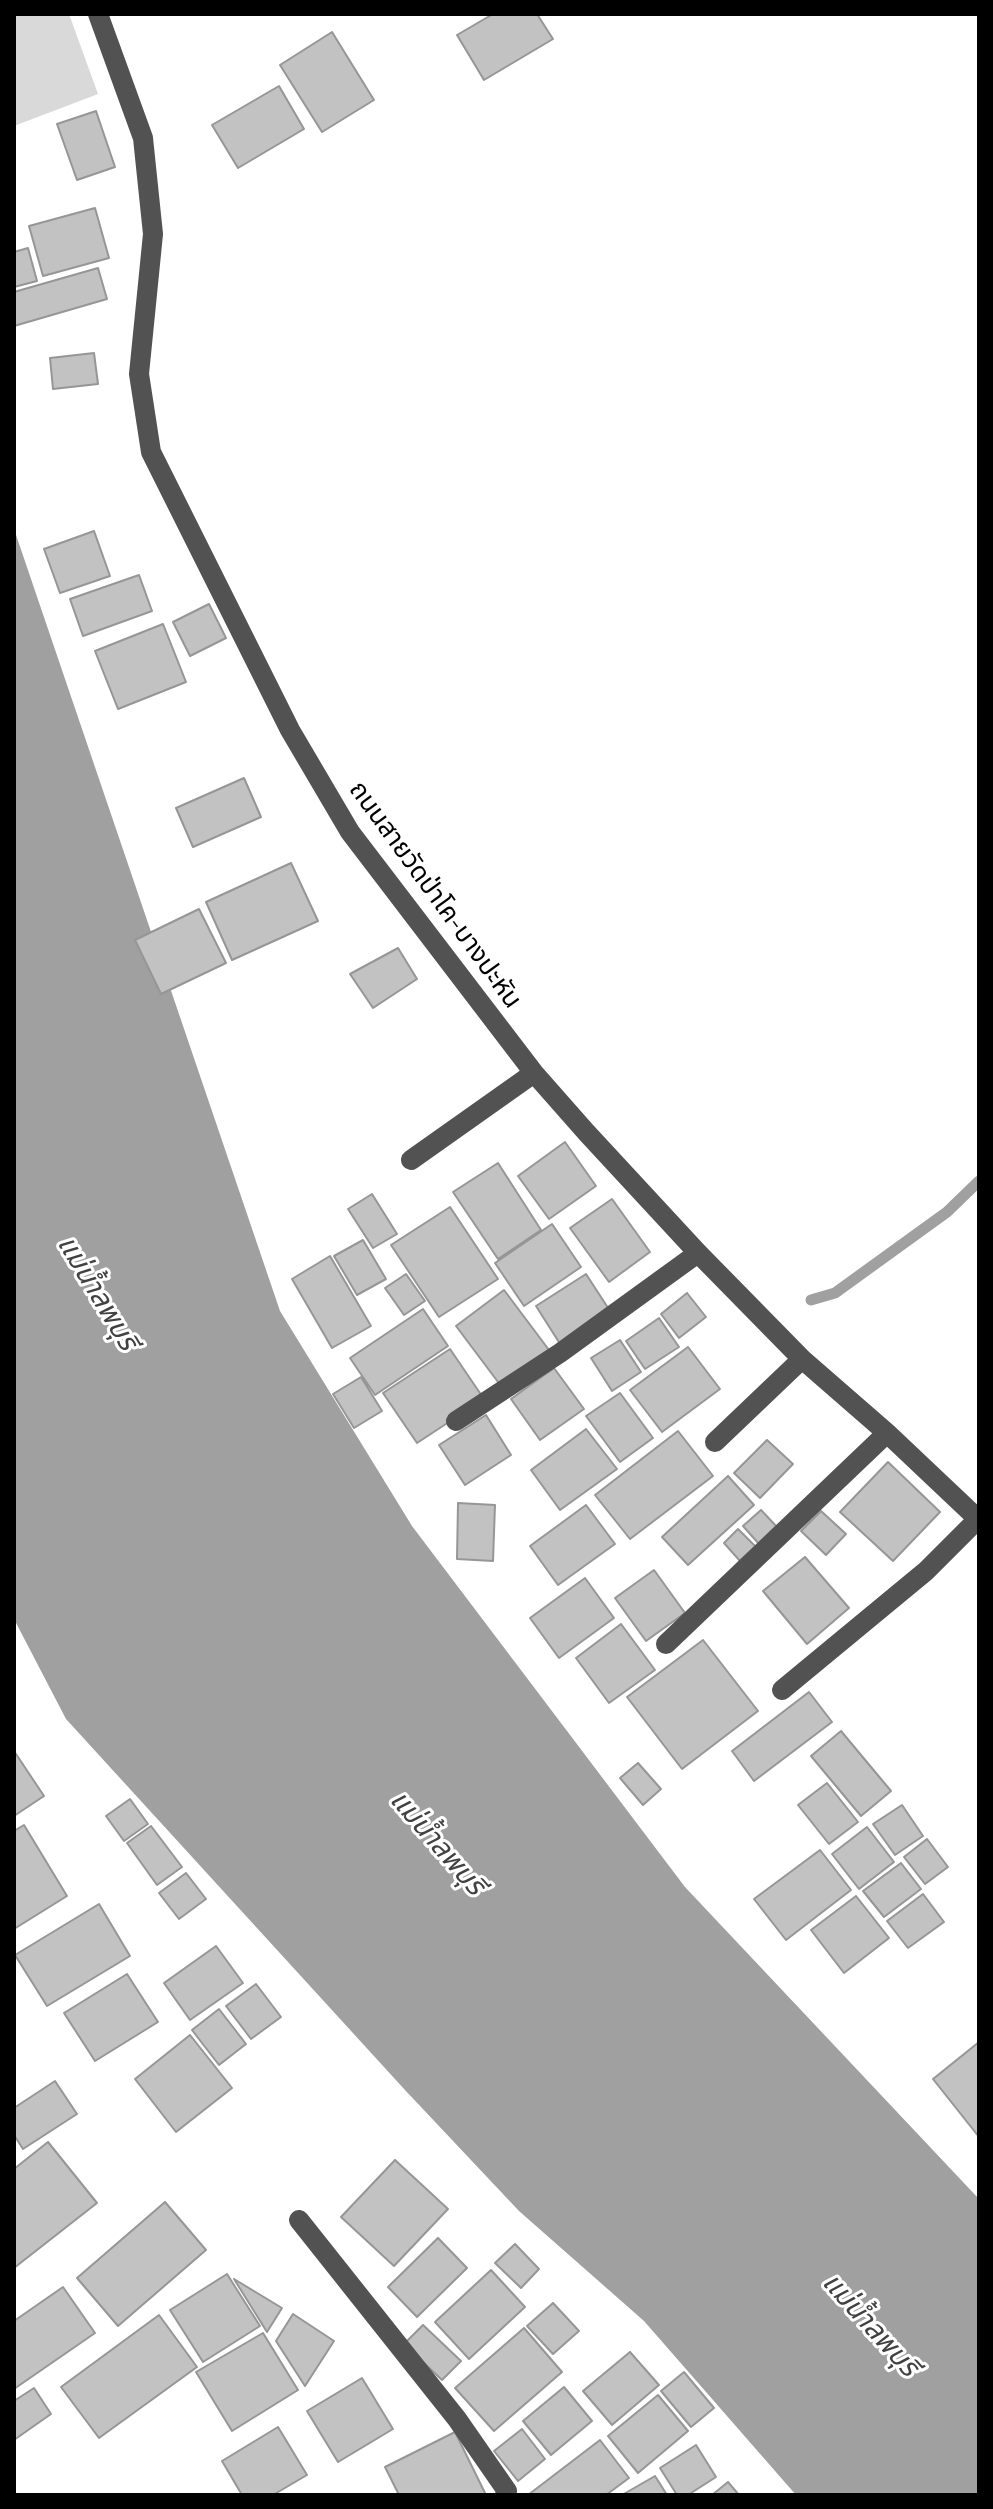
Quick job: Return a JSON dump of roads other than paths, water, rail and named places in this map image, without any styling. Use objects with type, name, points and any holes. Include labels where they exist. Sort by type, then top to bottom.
[{"type":"street","name":"ถนนสายวัดป่าโค-บางปะหัน","points":[[98,14],[143,138],[153,234],[139,374],[151,452],[290,730],[350,832],[534,1073],[698,1253],[802,1359],[979,1519]]},
{"type":"street","points":[[411,1160],[534,1073]]},
{"type":"street","points":[[456,1421],[560,1353],[698,1253]]},
{"type":"street","points":[[715,1442],[802,1359]]},
{"type":"street","points":[[666,1644],[887,1433]]},
{"type":"street","points":[[782,1690],[926,1571],[979,1519]]},
{"type":"street","points":[[299,2220],[457,2419],[507,2491],[505,2495]]},
{"type":"water","name":"แม่น้ำลพบุรี","points":[[14,529],[280,1311],[412,1526],[685,1887],[979,2199],[979,2495],[796,2495],[644,2321],[519,2211],[66,1719],[14,1619]]},
{"type":"waterway","points":[[811,1300],[835,1293],[947,1212],[979,1181]]}]
